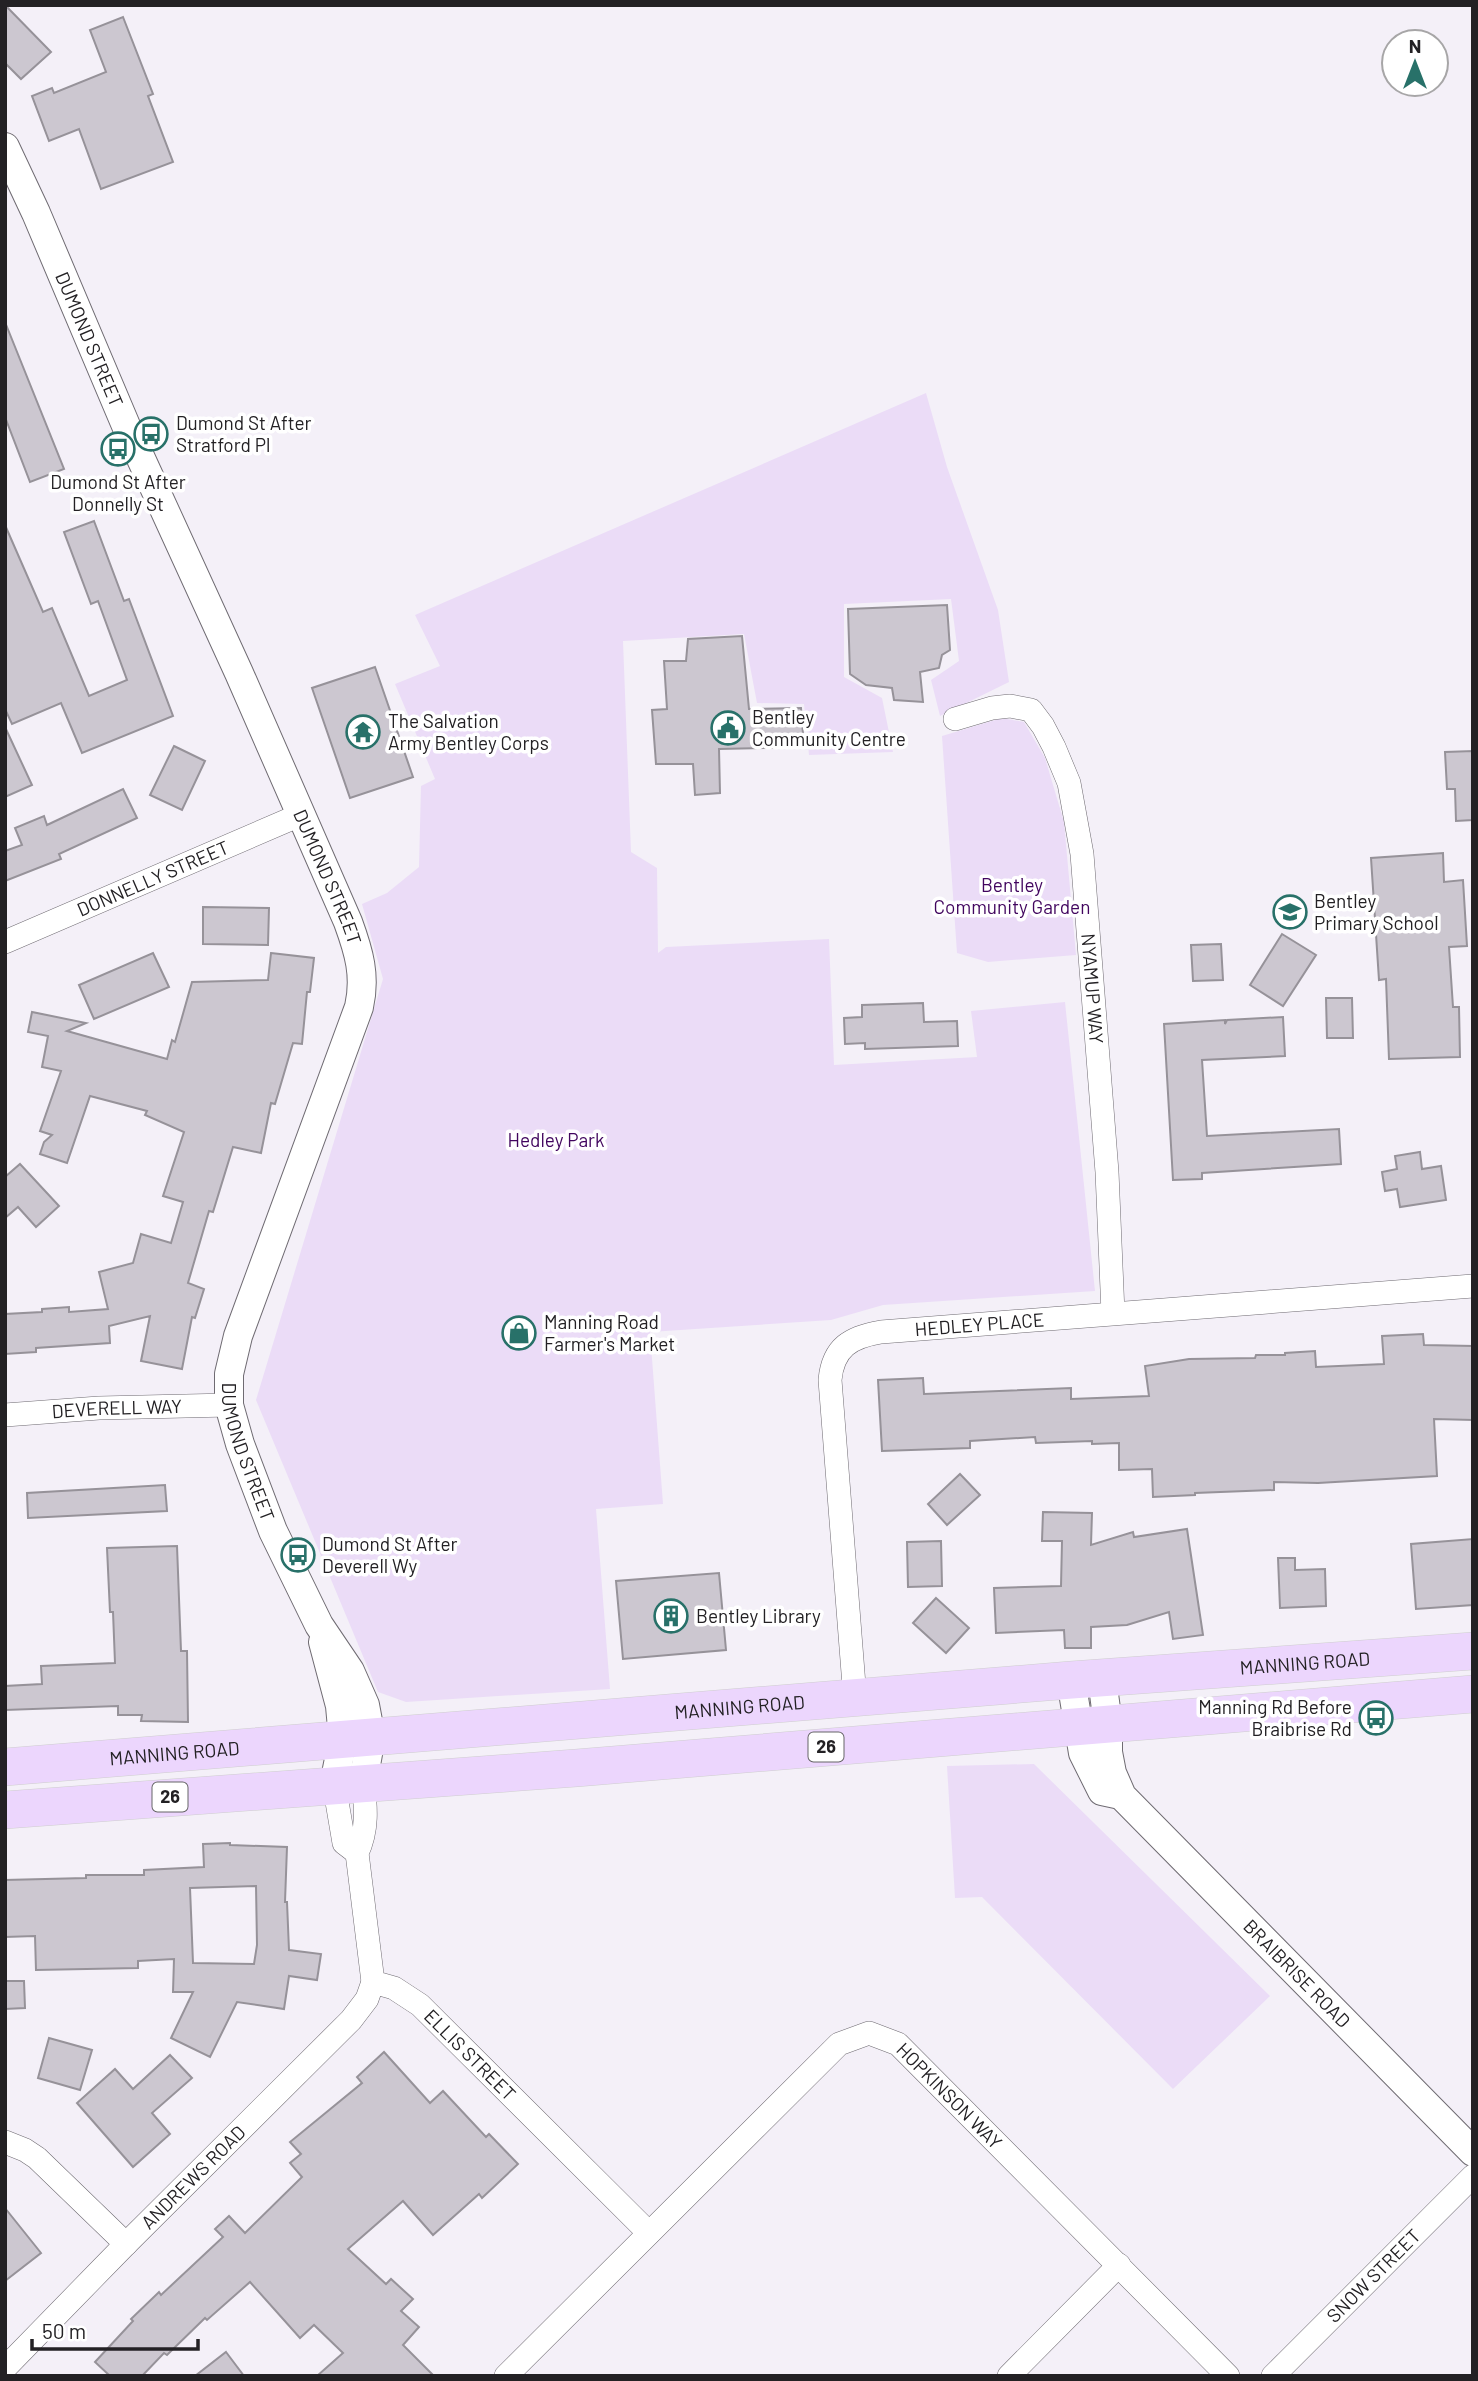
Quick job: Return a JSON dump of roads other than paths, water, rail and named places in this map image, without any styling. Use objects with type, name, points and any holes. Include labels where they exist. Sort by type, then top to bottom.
[{"type":"main road","name":"MANNING ROAD","points":[[5,1767],[1086,1679],[1473,1651]]},
{"type":"main road","name":"26","points":[[5,1810],[576,1768],[1473,1694]]},
{"type":"street","name":"DUMOND STREET","points":[[7,154],[300,815],[356,944],[361,962],[362,991],[299,1174],[238,1336],[230,1365],[229,1405],[240,1444],[273,1531],[319,1625],[350,1671],[365,1705],[349,1783]]},
{"type":"street","name":"NYAMUP WAY","points":[[955,719],[992,708],[1010,706],[1031,710],[1049,736],[1069,783],[1082,854],[1107,1172],[1114,1313]]},
{"type":"street","name":"DONNELLY STREET","points":[[5,942],[300,815]]},
{"type":"street","name":"HEDLEY PLACE","points":[[855,1698],[830,1380],[831,1365],[836,1356],[856,1339],[881,1332],[1473,1286]]},
{"type":"street","name":"DEVERELL WAY","points":[[5,1415],[99,1408],[229,1405]]},
{"type":"street","name":"BRAIBRISE ROAD","points":[[1086,1679],[1093,1725],[1108,1752],[1112,1773],[1122,1796],[1473,2152]]},
{"type":"street","points":[[349,1783],[344,1843],[357,1853],[373,1982]]},
{"type":"street","name":"ELLIS STREET","points":[[373,1982],[394,1988],[420,2005],[649,2233]]},
{"type":"street","name":"ANDREWS ROAD","points":[[5,2368],[351,2020],[367,1999],[373,1982]]},
{"type":"street","name":"HOPKINSON WAY","points":[[506,2376],[839,2044],[869,2033],[898,2044],[1228,2376]]},
{"type":"street","points":[[5,2142],[37,2158],[126,2244]]},
{"type":"street","name":"SNOW STREET","points":[[1273,2376],[1473,2176]]},
{"type":"street","points":[[1009,2376],[1119,2265]]},
{"type":"place","name":"Dumond St After Stratford Pl","points":[[151,434]]},
{"type":"place","name":"Dumond St After Donnelly St","points":[[118,449]]},
{"type":"place","name":"Bentley Community Centre","points":[[728,728]]},
{"type":"place","name":"The Salvation Army Bentley Corps","points":[[363,732]]},
{"type":"place","name":"Bentley Primary School","points":[[1290,912]]},
{"type":"place","name":"Manning Road Farmer's Market","points":[[519,1333]]},
{"type":"place","name":"Dumond St After Deverell Wy","points":[[298,1555]]},
{"type":"place","name":"Bentley Library","points":[[671,1616]]},
{"type":"place","name":"Manning Rd Before Braibrise Rd","points":[[1376,1718]]},
{"type":"park label","name":"Bentley Community Garden","points":[[1012,896]]},
{"type":"park label","name":"Hedley Park","points":[[556,1140]]}]
